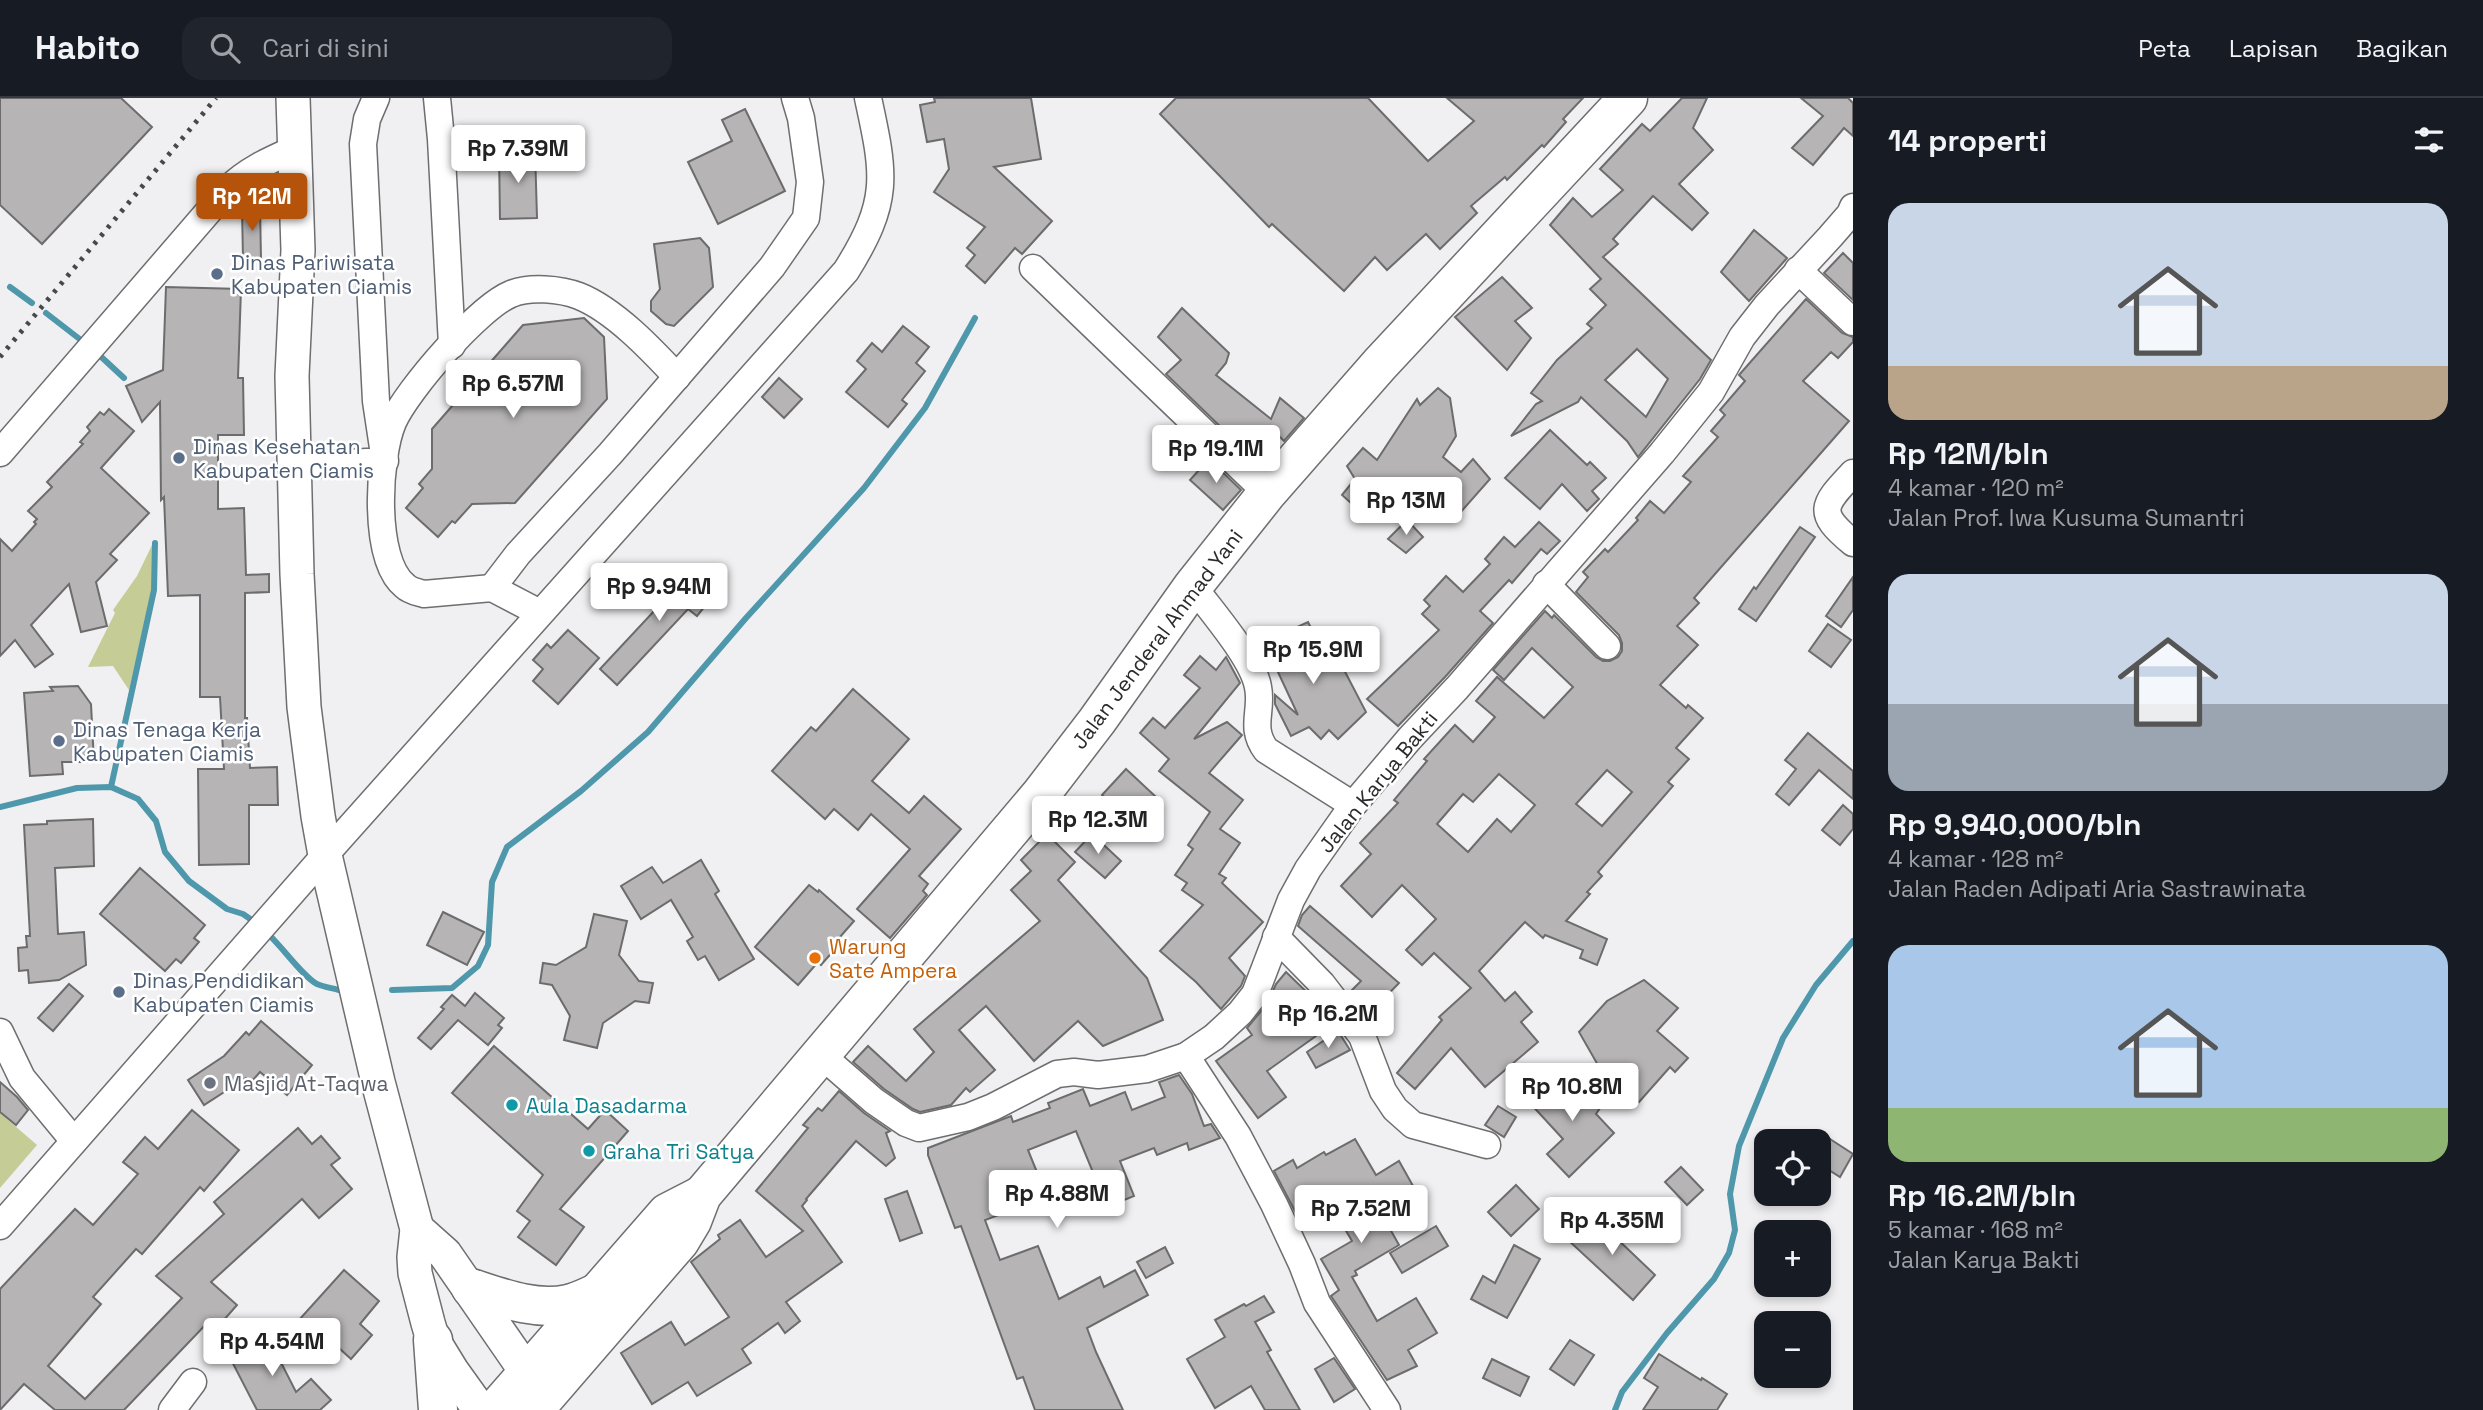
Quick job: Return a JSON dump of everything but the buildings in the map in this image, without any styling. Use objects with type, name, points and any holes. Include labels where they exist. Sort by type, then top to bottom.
[{"type":"highway","name":"Jalan Jenderal Ahmad Yani","points":[[495,1410],[535,1394],[680,1241],[692,1221],[702,1195],[1041,793],[1097,721],[1192,586],[1267,493],[1389,354],[1628,98]]},
{"type":"highway","name":"Jalan Jenderal Ahmad Yani","points":[[535,1394],[599,1292],[667,1213],[702,1195]]},
{"type":"highway","points":[[471,1288],[527,1304],[549,1306],[570,1304],[599,1292]]},
{"type":"highway","points":[[433,1340],[438,1410]]},
{"type":"main road","points":[[293,98],[298,250],[292,376],[297,574],[304,707],[325,855],[378,1082],[417,1229],[414,1244],[415,1273],[433,1340],[480,1410]]},
{"type":"main road","points":[[417,1229],[445,1254],[471,1288],[535,1394]]},
{"type":"street","points":[[376,98],[367,119],[363,144],[376,401],[384,461]]},
{"type":"street","points":[[437,98],[452,345]]},
{"type":"street","points":[[492,588],[518,554],[772,267],[806,218],[810,182],[801,118],[795,98]]},
{"type":"street","points":[[0,1226],[325,855],[846,271],[871,225],[882,179],[881,155],[868,98]]},
{"type":"street","points":[[0,453],[236,182],[255,167],[295,149]]},
{"type":"street","name":"Jalan Karya Bakti","points":[[820,1054],[874,1101],[906,1123],[919,1128],[968,1117],[1057,1074],[1074,1072],[1098,1075],[1147,1069],[1186,1056],[1214,1037],[1248,1004],[1263,975],[1291,900],[1308,869],[1353,805],[1546,584],[1598,529],[1699,408],[1742,337],[1767,304],[1830,237],[1853,207]]},
{"type":"street","points":[[1033,268],[1267,493]]},
{"type":"street","points":[[1797,270],[1853,321]]},
{"type":"street","points":[[540,613],[492,588],[424,594],[413,591],[400,581],[388,554],[380,485],[394,421],[414,390],[475,320],[509,295],[520,291],[577,295],[610,314],[677,377]]},
{"type":"street","points":[[294,466],[384,461]]},
{"type":"street","points":[[1853,473],[1831,496],[1826,507],[1828,518],[1839,532],[1853,543]]},
{"type":"street","points":[[1546,584],[1607,646]]},
{"type":"street","points":[[1192,586],[1248,662],[1258,686],[1256,726],[1262,745],[1353,805]]},
{"type":"street","points":[[1276,937],[1322,984],[1362,1036],[1383,1091],[1395,1108],[1413,1125],[1487,1145]]},
{"type":"street","points":[[0,1032],[22,1078],[74,1141]]},
{"type":"street","points":[[1186,1056],[1250,1159],[1302,1264],[1317,1303],[1387,1410]]},
{"type":"street","points":[[172,1410],[192,1382]]},
{"type":"green space","points":[[153,543],[153,587],[129,690],[113,666],[88,667],[115,613],[113,610],[137,576]]},
{"type":"green space","points":[[0,1113],[37,1145],[0,1188]]},
{"type":"waterway","points":[[10,287],[32,303]]},
{"type":"waterway","points":[[46,313],[86,344]]},
{"type":"waterway","points":[[392,990],[452,988],[478,966],[488,945],[492,882],[507,847],[581,791],[648,732],[746,618],[864,488],[925,408],[975,318]]},
{"type":"waterway","points":[[97,353],[124,378]]},
{"type":"waterway","points":[[111,787],[154,590],[155,543]]},
{"type":"waterway","points":[[0,807],[77,788],[111,787],[138,799],[156,821],[165,852],[189,881],[227,909],[243,914],[256,923]]},
{"type":"waterway","points":[[266,932],[311,980],[339,990]]},
{"type":"waterway","points":[[1615,1410],[1622,1392],[1667,1333],[1714,1279],[1729,1253],[1735,1230],[1730,1194],[1739,1146],[1783,1038],[1816,985],[1853,941]]},
{"type":"railway","points":[[0,357],[216,98]]},
{"type":"place","name":"Dinas Pariwisata Kabupaten Ciamis","points":[[217,274]]},
{"type":"place","name":"Dinas Kesehatan Kabupaten Ciamis","points":[[179,458]]},
{"type":"place","name":"Dinas Tenaga Kerja Kabupaten Ciamis","points":[[59,741]]},
{"type":"place","name":"Warung Sate Ampera","points":[[815,958]]},
{"type":"place","name":"Dinas Pendidikan Kabupaten Ciamis","points":[[119,992]]},
{"type":"place","name":"Masjid At-Taqwa","points":[[210,1083]]},
{"type":"place","name":"Aula Dasadarma","points":[[512,1105]]},
{"type":"place","name":"Graha Tri Satya","points":[[589,1151]]}]
